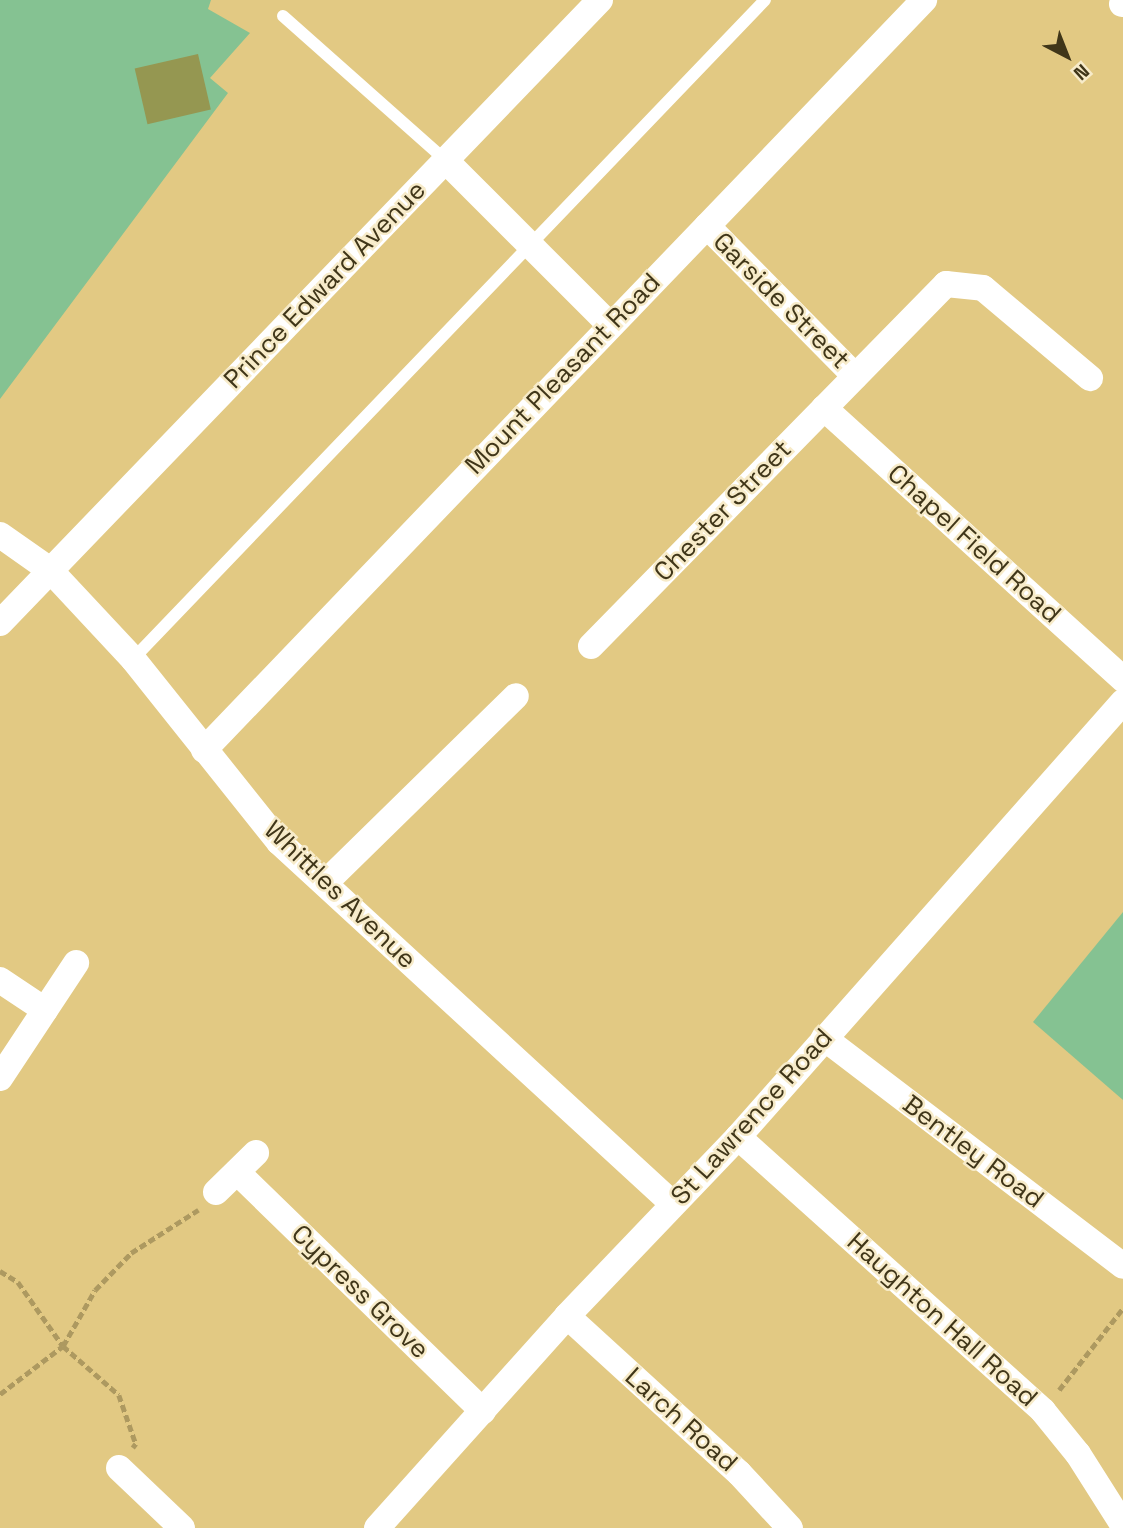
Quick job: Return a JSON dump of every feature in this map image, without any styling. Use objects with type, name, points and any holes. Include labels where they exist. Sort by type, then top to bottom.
[{"type":"street","name":"Prince Edward Avenue","points":[[0,623],[600,0]]},
{"type":"street","name":"Mount Pleasant Road","points":[[204,750],[609,324],[924,0]]},
{"type":"street","points":[[445,160],[609,324]]},
{"type":"street","name":"Garside Street","points":[[707,226],[855,376]]},
{"type":"street","name":"Chester Street","points":[[591,646],[946,284],[983,288],[1090,378]]},
{"type":"street","name":"Chapel Field Road","points":[[824,408],[1123,679]]},
{"type":"street","name":"Whittles Avenue","points":[[0,535],[50,570],[133,659],[279,842],[673,1204]]},
{"type":"street","points":[[325,883],[516,696]]},
{"type":"street","name":"St Lawrence Road","points":[[377,1528],[567,1316],[738,1137],[1123,702]]},
{"type":"street","points":[[0,1078],[76,963]]},
{"type":"street","points":[[0,980],[45,1010]]},
{"type":"street","name":"Bentley Road","points":[[824,1038],[1123,1266]]},
{"type":"street","name":"Haughton Hall Road","points":[[738,1137],[1042,1411],[1078,1454],[1123,1525]]},
{"type":"street","points":[[216,1192],[256,1153]]},
{"type":"street","name":"Cypress Grove","points":[[237,1172],[483,1411]]},
{"type":"street","name":"Larch Road","points":[[567,1316],[740,1473],[790,1528]]},
{"type":"street","points":[[119,1468],[182,1528]]},
{"type":"lane","points":[[133,659],[765,0]]},
{"type":"lane","points":[[283,16],[445,160]]},
{"type":"path","points":[[0,1394],[63,1346],[95,1290],[131,1253],[205,1206],[216,1192]]},
{"type":"path","points":[[0,1271],[18,1282],[63,1346],[119,1395],[136,1444],[119,1468]]},
{"type":"path","points":[[1042,1411],[1123,1308]]},
{"type":"green space","points":[[0,0],[211,0],[208,9],[250,33],[210,78],[228,93],[0,399]]},
{"type":"green space","points":[[1123,912],[1123,1100],[1033,1022]]},
{"type":"building","points":[[198,54],[211,110],[147,124],[135,69]]}]
